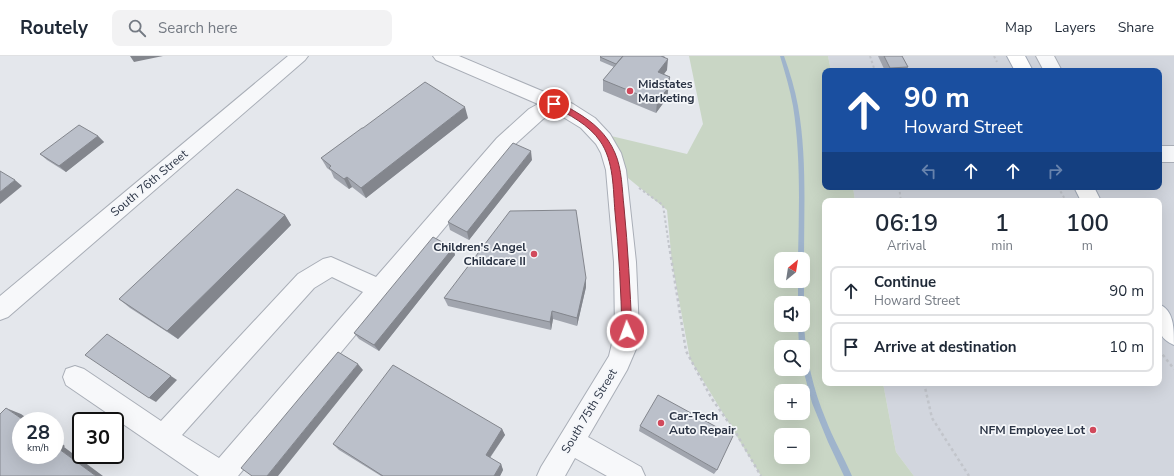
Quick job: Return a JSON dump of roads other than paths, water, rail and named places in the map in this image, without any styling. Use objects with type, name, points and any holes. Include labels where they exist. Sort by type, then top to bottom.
[{"type":"main road","points":[[1016,56],[1022,68]]},
{"type":"main road","points":[[1162,318],[1174,334]]},
{"type":"street","name":"South 76th Street","points":[[0,310],[299,56]]},
{"type":"street","name":"South 75th Street","points":[[442,56],[554,104],[580,118],[588,123],[603,139],[611,153],[616,174],[625,262],[627,331],[624,348],[619,362],[550,476]]},
{"type":"street","points":[[1045,56],[1051,68]]},
{"type":"street","points":[[75,377],[221,476],[504,143],[536,114],[554,104]]},
{"type":"street","points":[[1162,154],[1174,154]]},
{"type":"street","points":[[162,437],[306,280],[331,266],[379,289]]},
{"type":"street","points":[[571,441],[632,476]]},
{"type":"waterway","points":[[782,56],[796,105],[799,131],[802,182],[801,252]]},
{"type":"waterway","points":[[801,288],[801,296]]},
{"type":"waterway","points":[[801,332],[805,365],[816,403],[848,476]]},
{"type":"place","name":"Midstates Marketing","points":[[630,91]]},
{"type":"place","name":"Children's Angel Childcare II","points":[[534,254]]},
{"type":"place","name":"Car-Tech Auto Repair","points":[[661,423]]},
{"type":"place","name":"NFM Employee Lot","points":[[1093,430]]}]
